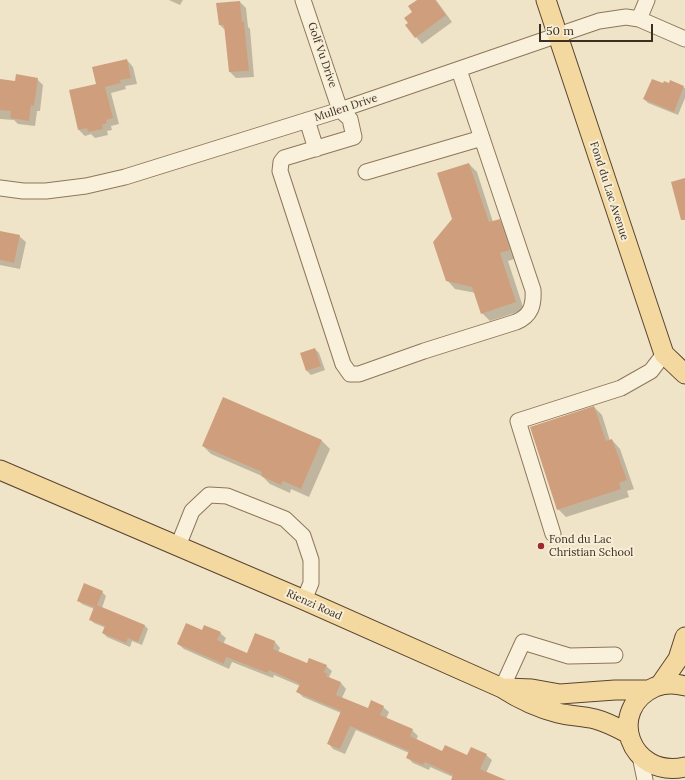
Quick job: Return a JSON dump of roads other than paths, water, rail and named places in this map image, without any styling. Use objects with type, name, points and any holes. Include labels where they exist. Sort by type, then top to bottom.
[{"type":"main road","name":"Fond du Lac Avenue","points":[[546,0],[664,354],[685,374]]},
{"type":"main road","name":"Rienzi Road","points":[[0,470],[304,600],[502,688],[514,696],[535,705],[557,712],[608,723],[629,734]]},
{"type":"main road","points":[[677,772],[662,769],[650,764],[640,756],[633,746],[629,734],[629,722],[632,709],[639,699],[654,688],[678,659],[685,637]]},
{"type":"main road","points":[[502,688],[532,689],[560,694],[654,688],[672,684],[685,686]]},
{"type":"street","name":"Golf Vu Drive","points":[[303,0],[340,110],[350,119],[354,137],[316,149]]},
{"type":"street","points":[[639,19],[647,0]]},
{"type":"street","name":"Mullen Drive","points":[[0,188],[38,191],[86,186],[125,177],[340,110],[599,21],[626,17],[639,19],[685,39]]},
{"type":"street","points":[[307,120],[316,149],[284,158],[281,162],[280,171],[343,364],[350,374],[354,375],[522,320],[533,306],[533,290],[459,70]]},
{"type":"street","points":[[366,172],[482,138]]},
{"type":"street","points":[[553,534],[518,421],[620,388],[651,371],[664,354]]},
{"type":"street","points":[[178,546],[192,511],[209,495],[227,496],[285,519],[303,536],[311,560],[311,583],[304,600]]},
{"type":"street","points":[[502,688],[523,642],[569,656],[615,655]]},
{"type":"street","points":[[640,756],[645,780]]},
{"type":"place","name":"Fond du Lac Christian School","points":[[541,546]]}]
